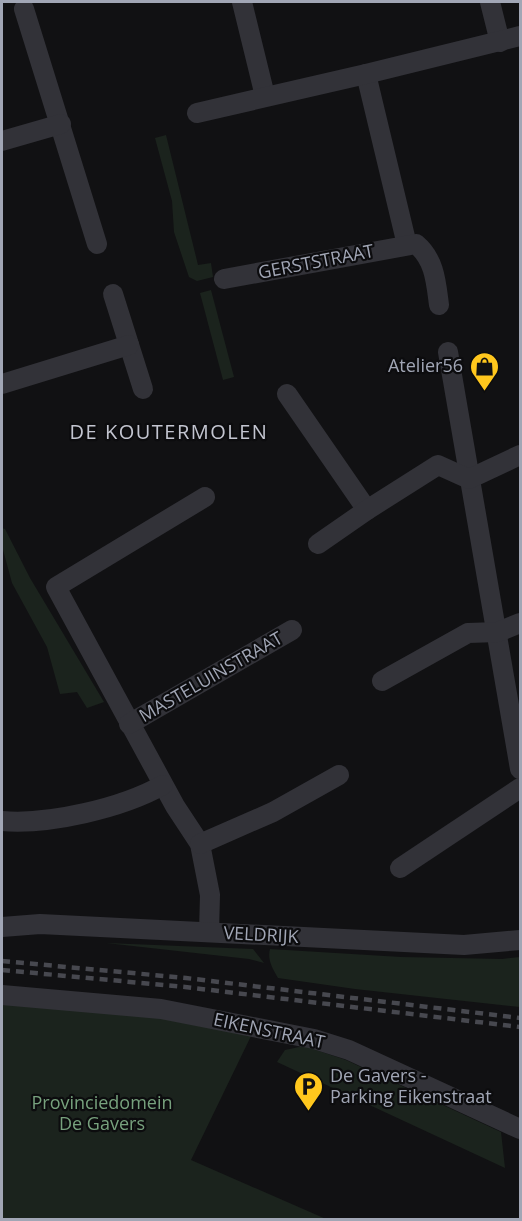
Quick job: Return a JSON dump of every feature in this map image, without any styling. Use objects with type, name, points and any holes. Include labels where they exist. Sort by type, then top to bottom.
[{"type":"street","points":[[242,2],[265,96]]},
{"type":"street","points":[[490,2],[500,42]]},
{"type":"street","points":[[24,9],[97,244]]},
{"type":"street","points":[[197,113],[520,36]]},
{"type":"street","points":[[366,74],[407,245],[416,244],[426,252],[435,279],[439,305]]},
{"type":"street","points":[[2,141],[61,124]]},
{"type":"street","name":"GERSTSTRAAT","points":[[224,279],[407,245]]},
{"type":"street","points":[[113,294],[143,389]]},
{"type":"street","points":[[2,384],[129,345]]},
{"type":"street","points":[[448,352],[520,769]]},
{"type":"street","points":[[287,394],[367,510]]},
{"type":"street","points":[[318,544],[438,465],[469,479],[520,455]]},
{"type":"street","name":"MASTELUINSTRAAT","points":[[205,497],[56,587],[163,785],[200,844],[210,895],[209,933]]},
{"type":"street","points":[[382,681],[468,633],[498,633],[520,623]]},
{"type":"street","name":"MASTELUINSTRAAT","points":[[129,724],[292,630]]},
{"type":"street","points":[[200,844],[273,812],[339,775]]},
{"type":"street","points":[[2,821],[23,823],[58,819],[142,797],[163,785]]},
{"type":"street","points":[[400,868],[520,788]]},
{"type":"street","name":"VELDRIJK","points":[[2,927],[40,924],[464,945],[520,940]]},
{"type":"street","name":"EIKENSTRAAT","points":[[2,995],[161,1010],[314,1039],[349,1050],[520,1129]]},
{"type":"green space","points":[[166,135],[198,265],[211,263],[213,277],[197,281],[189,277],[174,232],[172,201],[155,138]]},
{"type":"green space","points":[[211,290],[234,377],[223,380],[200,293]]},
{"type":"green space","points":[[2,528],[5,529],[30,578],[104,702],[87,708],[77,692],[60,694],[47,647],[12,583],[2,546]]},
{"type":"green space","points":[[106,943],[253,949],[264,963],[249,959]]},
{"type":"green space","points":[[270,949],[401,957],[502,959],[520,957],[520,1007],[278,978],[270,961]]},
{"type":"green space","name":"Provinciedomein De Gavers","points":[[2,1002],[160,1017],[252,1034],[191,1160],[326,1219],[2,1219]]},
{"type":"green space","points":[[304,1046],[346,1060],[501,1132],[505,1168],[277,1062],[285,1050]]},
{"type":"railway","points":[[2,961],[186,978],[520,1018]]},
{"type":"railway","points":[[2,970],[185,987],[520,1027]]},
{"type":"place","name":"Atelier56","points":[[484,392]]},
{"type":"place","name":"De Gavers - Parking Eikenstraat","points":[[309,1112]]},
{"type":"district","name":"DE KOUTERMOLEN","points":[[169,432]]}]
